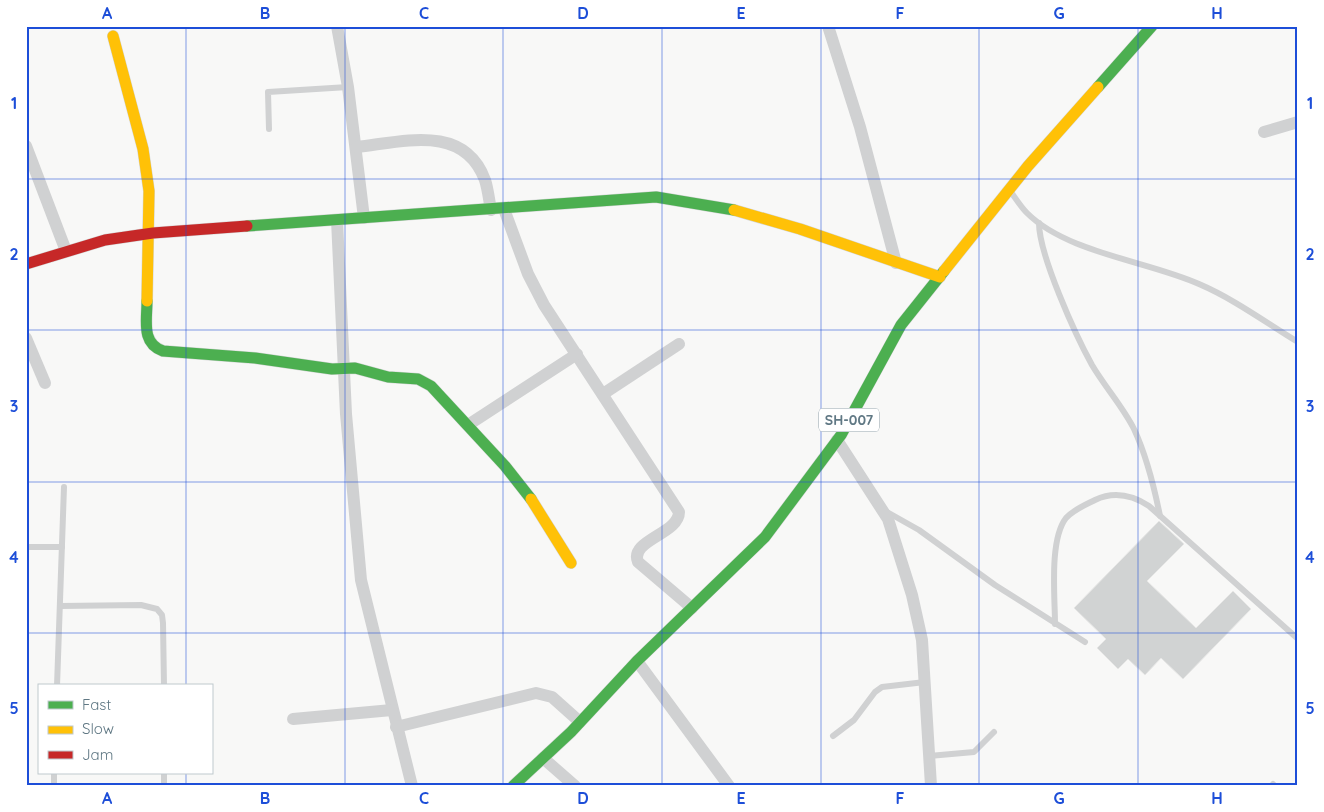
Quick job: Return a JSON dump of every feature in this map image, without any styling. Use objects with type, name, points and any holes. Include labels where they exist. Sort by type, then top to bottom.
[{"type":"street","points":[[337,26],[348,87],[364,218]]},
{"type":"street","points":[[828,26],[860,127],[896,263]]},
{"type":"street","name":"SH-007","points":[[513,786],[580,722],[637,661],[765,537],[837,440],[901,325],[1009,190],[1152,26]]},
{"type":"street","points":[[113,36],[143,149],[149,191],[147,337],[154,348],[255,358],[332,369],[355,368],[388,377],[423,381],[468,425],[505,466],[535,505],[571,563]]},
{"type":"street","points":[[1264,132],[1298,122]]},
{"type":"street","points":[[356,147],[425,139],[437,140],[454,145],[470,156],[478,166],[544,305],[679,512],[675,523],[638,550],[636,557],[638,562],[692,608]]},
{"type":"street","points":[[26,146],[66,251]]},
{"type":"street","points":[[26,264],[105,240],[149,234],[656,197],[685,199],[746,214],[940,277]]},
{"type":"street","points":[[337,220],[343,368],[361,580],[412,786]]},
{"type":"street","points":[[26,338],[45,383]]},
{"type":"street","points":[[603,394],[679,344]]},
{"type":"street","points":[[468,425],[577,354]]},
{"type":"street","points":[[837,440],[882,509],[894,532],[919,620],[925,682],[931,786]]},
{"type":"street","points":[[637,661],[729,786]]},
{"type":"street","points":[[396,727],[536,693],[552,697],[580,722]]},
{"type":"street","points":[[293,718],[392,710]]},
{"type":"street","points":[[543,758],[575,786]]},
{"type":"lane","points":[[269,130],[268,92],[348,87]]},
{"type":"lane","points":[[1009,190],[1026,213],[1039,223],[1087,247],[1197,283],[1221,294],[1298,342]]},
{"type":"lane","points":[[1039,223],[1040,239],[1073,324],[1092,365],[1133,427],[1143,449],[1153,480],[1160,516]]},
{"type":"lane","points":[[57,684],[64,486]]},
{"type":"lane","points":[[1055,624],[1055,562],[1061,528],[1066,518],[1075,510],[1102,497],[1126,495],[1137,499],[1160,516],[1298,639]]},
{"type":"lane","points":[[882,509],[919,530],[995,585],[1085,642]]},
{"type":"lane","points":[[26,547],[62,547]]},
{"type":"lane","points":[[60,606],[141,605],[157,609],[162,615],[163,623],[164,684]]},
{"type":"lane","points":[[833,736],[854,720],[882,688],[925,682]]},
{"type":"lane","points":[[929,756],[974,752],[994,732]]},
{"type":"building","points":[[1159,521],[1184,544],[1147,581],[1196,628],[1233,591],[1251,609],[1183,679],[1161,658],[1145,675],[1128,659],[1118,669],[1097,648],[1106,639],[1074,608]]},
{"type":"traffic: fast","points":[[1098,87],[1152,26]]},
{"type":"traffic: fast","points":[[247,226],[656,197],[734,210]]},
{"type":"traffic: fast","points":[[513,786],[571,732],[637,661],[765,537],[841,435],[901,325],[944,271]]},
{"type":"traffic: fast","points":[[147,301],[146,324],[148,337],[151,343],[163,351],[255,358],[332,369],[355,368],[388,377],[418,379],[431,386],[505,466],[531,499]]},
{"type":"traffic: slow","points":[[113,36],[143,149],[149,191],[147,301]]},
{"type":"traffic: slow","points":[[944,271],[1028,166],[1098,87]]},
{"type":"traffic: slow","points":[[734,210],[800,229],[940,277]]},
{"type":"traffic: slow","points":[[531,499],[571,563]]},
{"type":"traffic: jam","points":[[26,264],[105,240],[153,233],[247,226]]}]
